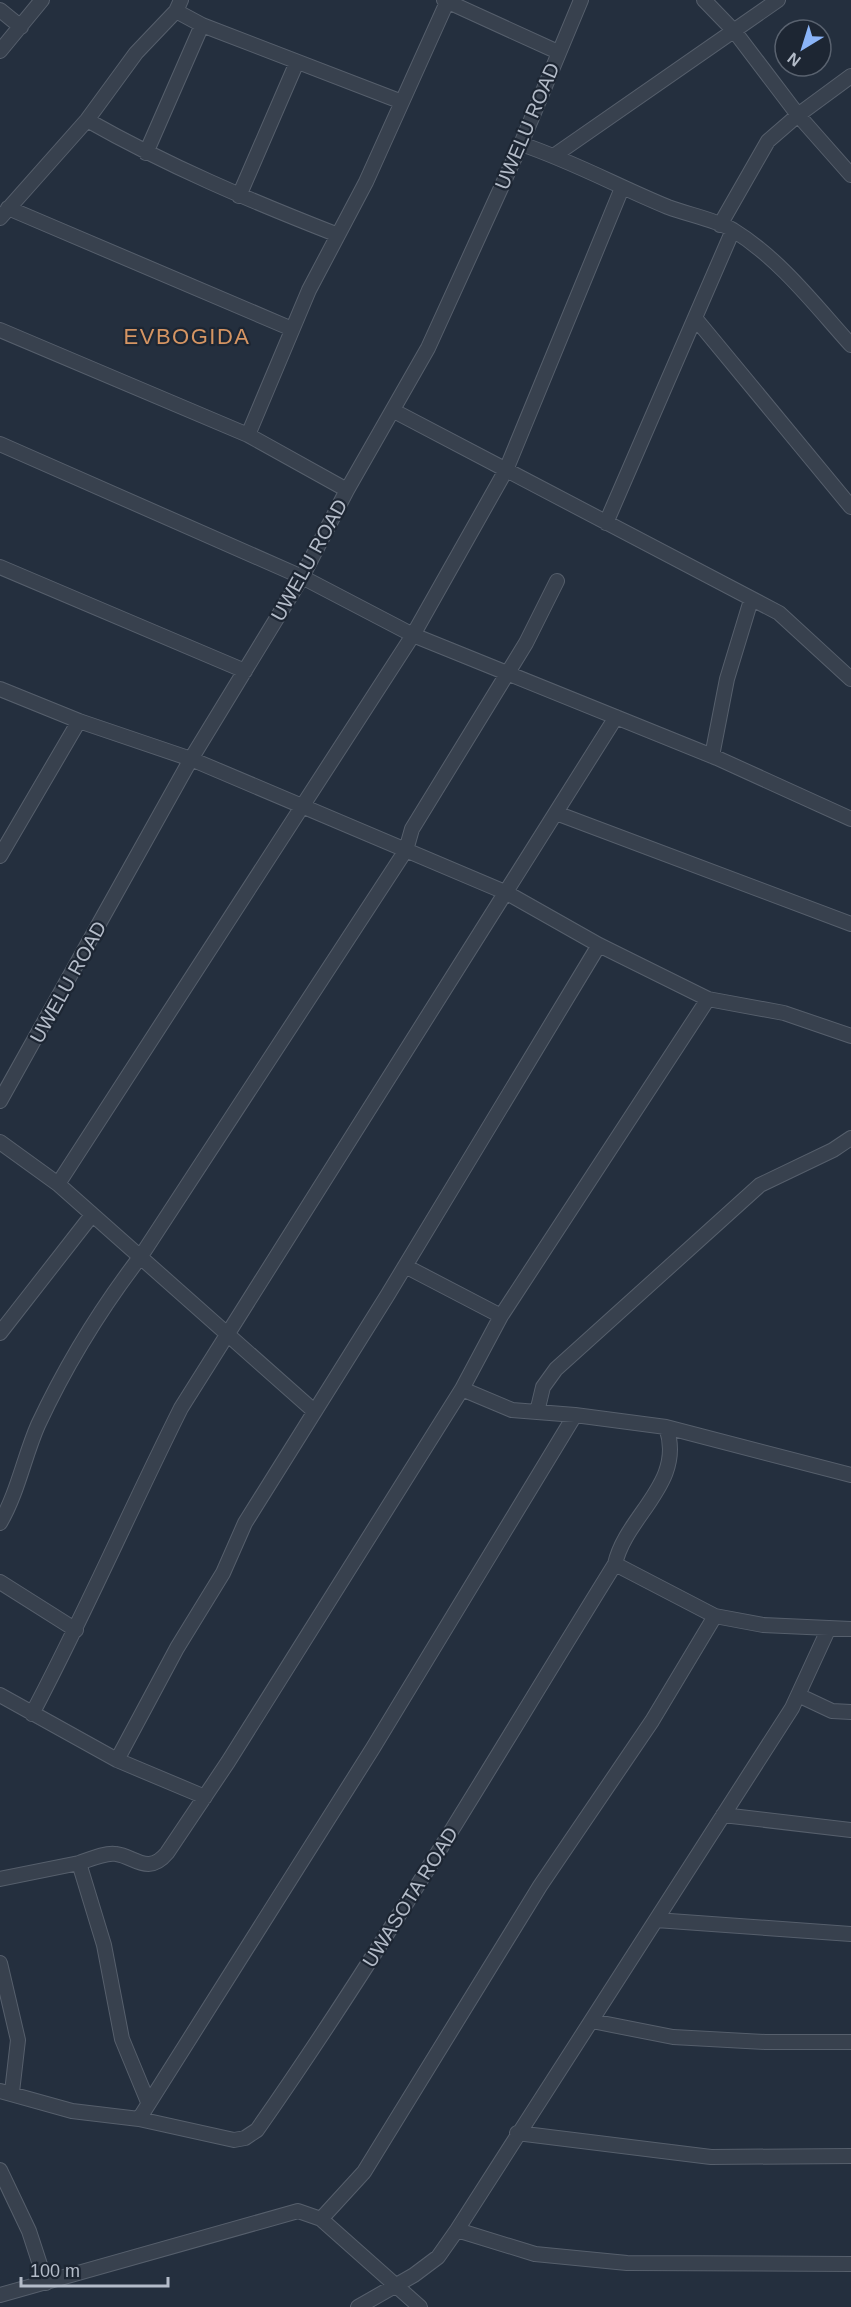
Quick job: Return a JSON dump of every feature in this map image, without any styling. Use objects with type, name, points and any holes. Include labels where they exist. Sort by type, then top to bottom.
[{"type":"street","points":[[0,51],[42,0]]},
{"type":"street","points":[[248,435],[309,290],[366,182],[446,0],[558,52]]},
{"type":"street","name":"UWELU ROAD","points":[[0,1101],[191,759],[302,578],[347,490],[428,348],[521,144],[581,0]]},
{"type":"street","points":[[704,0],[735,32],[798,115],[851,175]]},
{"type":"street","points":[[555,155],[778,0]]},
{"type":"street","points":[[292,328],[4,213],[87,120],[136,53],[179,6],[201,25],[402,102]]},
{"type":"street","points":[[0,10],[21,27]]},
{"type":"street","points":[[146,153],[201,25]]},
{"type":"street","points":[[239,196],[297,62]]},
{"type":"street","points":[[606,523],[695,318],[726,227],[768,141],[798,115],[851,76]]},
{"type":"street","points":[[87,120],[146,153],[239,196],[338,235]]},
{"type":"street","points":[[521,144],[555,155],[622,188],[685,214],[726,227],[782,269],[851,345]]},
{"type":"street","points":[[58,1184],[413,635],[506,470],[622,188]]},
{"type":"street","points":[[695,318],[851,507]]},
{"type":"street","points":[[0,330],[248,435],[347,490]]},
{"type":"street","points":[[394,411],[779,613],[794,624],[851,679]]},
{"type":"street","points":[[0,444],[302,578],[413,635],[712,756],[851,819]]},
{"type":"street","points":[[0,567],[245,671]]},
{"type":"street","points":[[0,1523],[12,1502],[38,1426],[107,1300],[141,1256],[406,850],[412,829],[508,675],[557,581]]},
{"type":"street","points":[[712,756],[728,679],[751,600]]},
{"type":"street","points":[[0,689],[79,721],[191,759],[507,893],[599,945],[708,999],[784,1013],[851,1036]]},
{"type":"street","points":[[32,1714],[76,1630],[125,1521],[181,1408],[616,717]]},
{"type":"street","points":[[0,856],[79,721]]},
{"type":"street","points":[[556,813],[851,924]]},
{"type":"street","points":[[117,1760],[177,1648],[224,1574],[245,1523],[405,1266],[599,945]]},
{"type":"street","points":[[0,1879],[79,1863],[115,1853],[140,1863],[153,1863],[162,1858],[205,1797],[462,1389],[501,1316],[708,999]]},
{"type":"street","points":[[537,1412],[543,1387],[556,1369],[760,1185],[833,1150],[851,1138]]},
{"type":"street","points":[[0,1142],[58,1184],[314,1411]]},
{"type":"street","points":[[0,1333],[92,1215]]},
{"type":"street","points":[[405,1266],[501,1316]]},
{"type":"street","points":[[462,1389],[512,1410],[575,1414],[666,1427],[851,1475]]},
{"type":"street","points":[[139,2119],[373,1748],[575,1414]]},
{"type":"street","name":"UWASOTA ROAD","points":[[6,2091],[72,2111],[139,2119],[234,2140],[245,2138],[257,2130],[310,2055],[421,1884],[500,1748],[615,1564],[619,1547],[654,1497],[668,1469],[672,1443],[666,1427]]},
{"type":"street","points":[[615,1564],[714,1616],[763,1625],[828,1630],[851,1629]]},
{"type":"street","points":[[0,1581],[76,1630]]},
{"type":"street","points":[[321,2220],[364,2172],[540,1886],[652,1721],[714,1616]]},
{"type":"street","points":[[358,2307],[396,2287],[438,2257],[457,2230],[798,1695],[828,1630]]},
{"type":"street","points":[[0,1695],[117,1760],[205,1797]]},
{"type":"street","points":[[798,1695],[832,1711],[851,1712]]},
{"type":"street","points":[[723,1815],[851,1830]]},
{"type":"street","points":[[79,1863],[104,1945],[122,2039],[148,2102]]},
{"type":"street","points":[[656,1920],[851,1934]]},
{"type":"street","points":[[0,1963],[18,2040],[6,2091]]},
{"type":"street","points":[[592,2021],[673,2037],[765,2042],[851,2042]]},
{"type":"street","points":[[517,2133],[711,2157],[851,2156]]},
{"type":"street","points":[[0,2170],[29,2231],[46,2283]]},
{"type":"street","points":[[0,2295],[298,2211],[321,2220],[420,2307]]},
{"type":"street","points":[[457,2230],[535,2254],[592,2260],[745,2265],[851,2265]]},
{"type":"district","name":"EVBOGIDA","points":[[187,336]]}]
